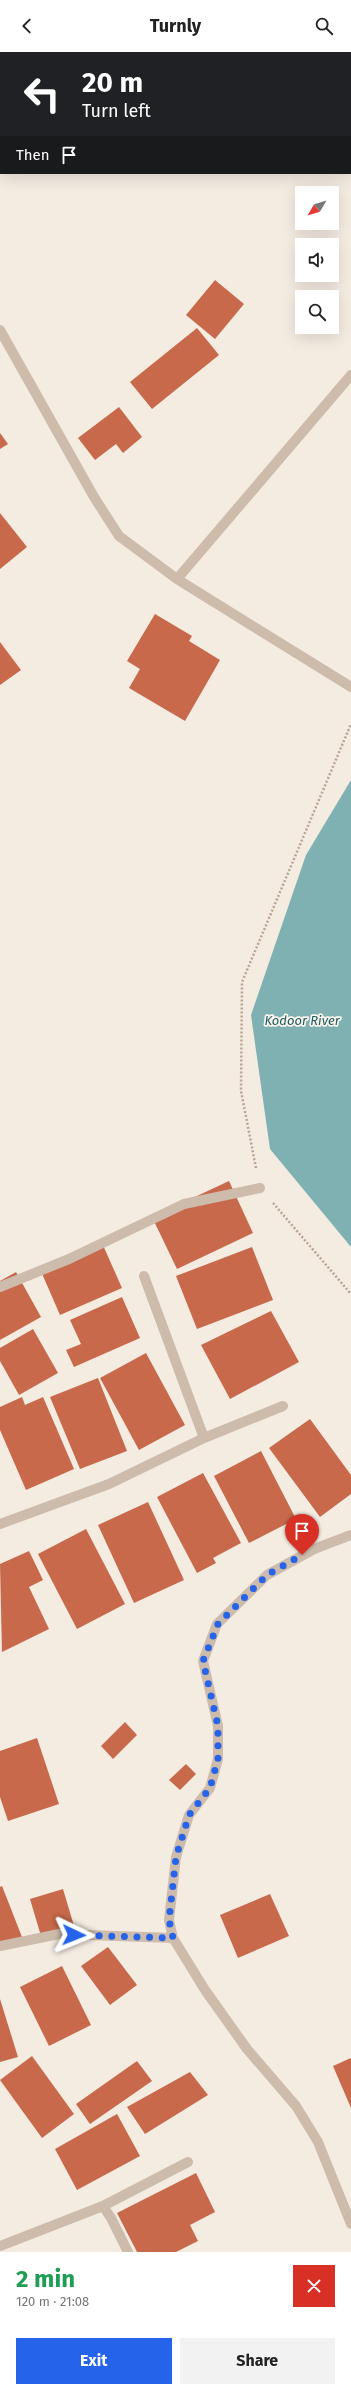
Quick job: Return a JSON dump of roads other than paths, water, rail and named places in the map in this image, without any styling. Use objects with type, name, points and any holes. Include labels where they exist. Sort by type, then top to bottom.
[{"type":"street","points":[[0,330],[94,497],[119,536],[177,579],[351,687]]},
{"type":"street","points":[[177,579],[351,375]]},
{"type":"street","points":[[0,1287],[69,1258],[184,1204],[260,1188]]},
{"type":"street","points":[[144,1276],[204,1438]]},
{"type":"street","points":[[0,1523],[109,1484],[204,1438],[283,1406]]},
{"type":"street","points":[[351,1535],[314,1549],[267,1575],[218,1624],[203,1661],[218,1726],[218,1759],[210,1788],[189,1815],[176,1857],[169,1920],[173,1938],[205,1990],[247,2049],[296,2106],[318,2142],[351,2224]]},
{"type":"street","points":[[0,1946],[59,1934],[173,1938]]},
{"type":"street","points":[[0,2246],[103,2206],[188,2162]]},
{"type":"street","points":[[103,2206],[111,2218],[128,2252]]},
{"type":"water","name":"Kodoor River","points":[[351,780],[351,1247],[270,1149],[251,1015],[306,855]]}]
